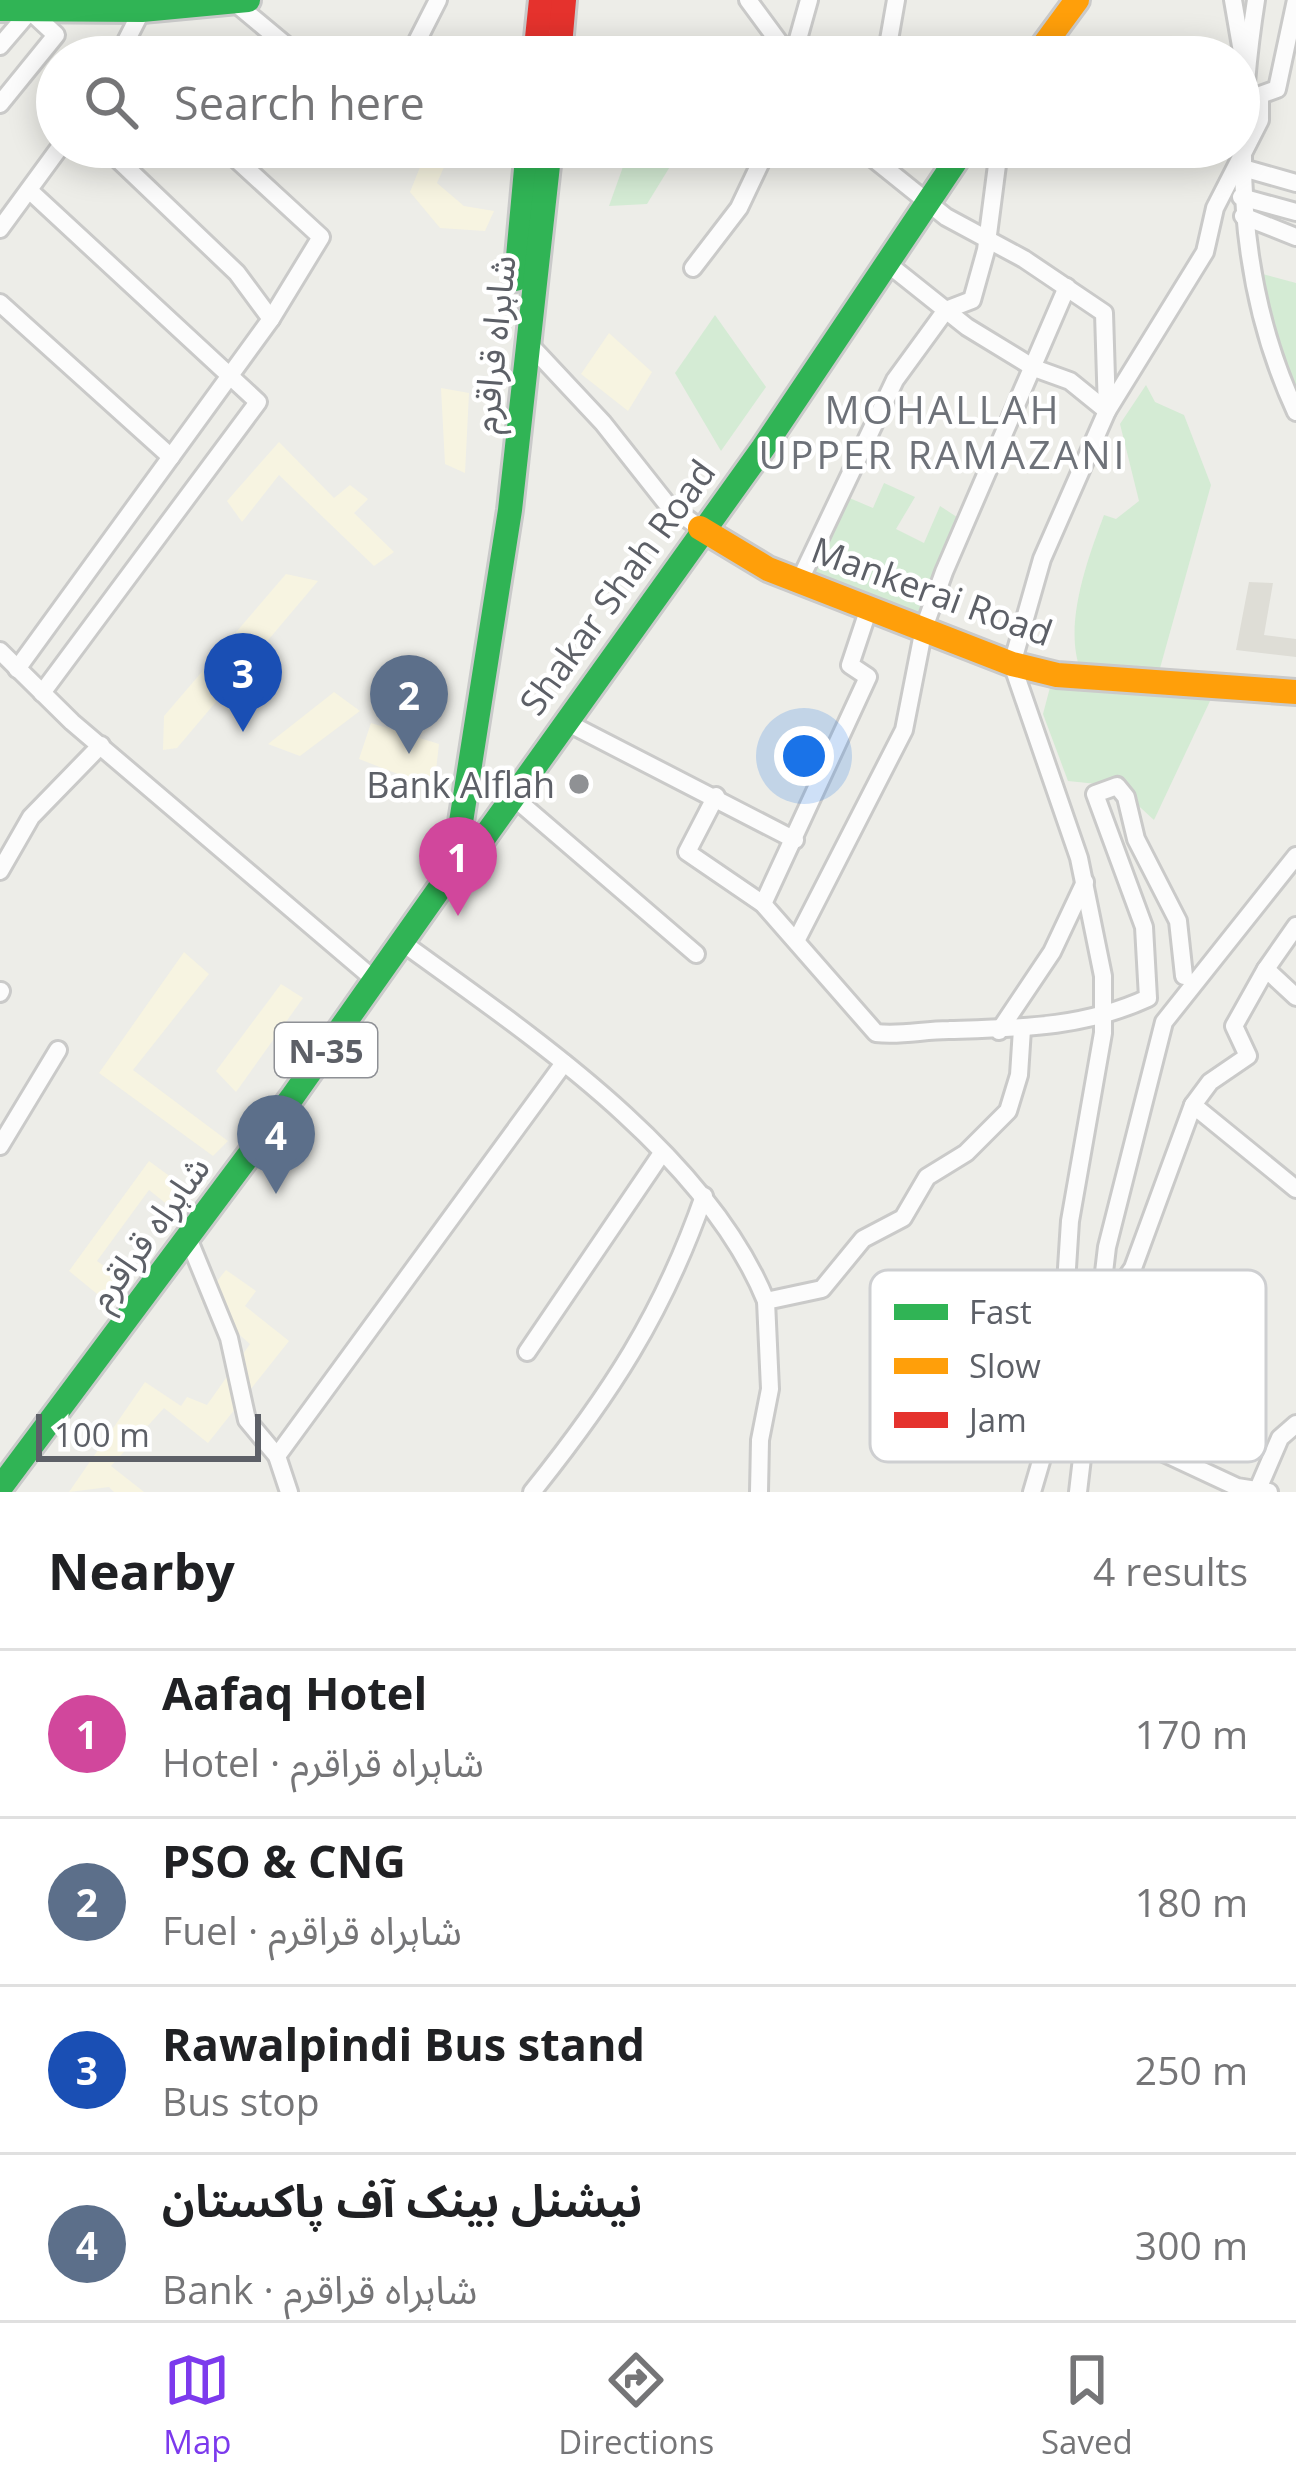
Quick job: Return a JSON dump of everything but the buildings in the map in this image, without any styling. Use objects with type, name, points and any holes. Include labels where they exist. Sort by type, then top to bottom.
[{"type":"main road","points":[[0,9],[142,10],[248,0]]},
{"type":"main road","points":[[538,36],[541,0]]},
{"type":"main road","points":[[561,36],[564,0]]},
{"type":"main road","points":[[1050,36],[1077,0]]},
{"type":"main road","name":"شاہراہ قراقرم","points":[[500,548],[495,511],[526,168]]},
{"type":"main road","name":"شاہراہ قراقرم","points":[[0,1488],[188,1238],[442,885],[461,822],[500,548],[510,510],[548,168]]},
{"type":"main road","name":"Shakar Shah Road","points":[[442,885],[483,838],[700,528],[763,448],[950,168]]},
{"type":"main road","name":"Mankerai Road","points":[[700,528],[799,583],[1012,664],[1057,675],[1296,692]]},
{"type":"street","points":[[234,0],[276,36]]},
{"type":"street","points":[[420,36],[438,0]]},
{"type":"street","points":[[748,0],[776,36]]},
{"type":"street","points":[[798,36],[809,0]]},
{"type":"street","points":[[890,36],[896,0]]},
{"type":"street","points":[[1233,0],[1239,36]]},
{"type":"street","points":[[1252,36],[1256,0]]},
{"type":"street","points":[[1260,95],[1277,89],[1296,0]]},
{"type":"street","points":[[0,46],[30,10],[55,36]]},
{"type":"street","points":[[129,36],[142,10]]},
{"type":"street","points":[[0,104],[36,60]]},
{"type":"street","points":[[1260,166],[1294,177]]},
{"type":"street","points":[[0,229],[45,168]]},
{"type":"street","points":[[128,168],[238,274],[271,319]]},
{"type":"street","points":[[17,669],[271,319],[321,237],[246,168]]},
{"type":"street","points":[[693,268],[740,208],[758,168]]},
{"type":"street","points":[[891,168],[925,202],[1104,313],[1107,411]]},
{"type":"street","points":[[799,583],[895,380],[946,310],[971,300],[997,168]]},
{"type":"street","points":[[1067,1270],[1070,1221],[1103,1019],[1103,976],[1085,882],[1012,664],[1042,559],[1107,411],[1146,339],[1180,296],[1204,252],[1215,208],[1238,168]]},
{"type":"street","points":[[1243,168],[1241,196],[1257,309],[1296,412]]},
{"type":"street","points":[[30,190],[258,402],[42,693]]},
{"type":"street","points":[[1241,196],[1296,212]]},
{"type":"street","points":[[1244,216],[1296,237]]},
{"type":"street","points":[[888,263],[946,310],[1034,368],[1070,381],[1107,411]]},
{"type":"street","points":[[797,939],[904,730],[924,628],[1067,287]]},
{"type":"street","points":[[0,303],[170,457]]},
{"type":"street","points":[[530,345],[603,423],[667,504],[700,528]]},
{"type":"street","points":[[763,904],[868,677],[850,665],[869,608]]},
{"type":"street","points":[[0,651],[101,745],[376,981]]},
{"type":"street","points":[[566,722],[795,840]]},
{"type":"street","points":[[0,871],[31,817],[101,745]]},
{"type":"street","points":[[716,796],[687,852],[763,904],[876,1033],[908,1037],[945,1029],[999,1031],[1103,1019],[1148,998],[1144,927],[1096,794],[1117,786],[1126,797],[1136,839],[1178,921],[1184,976]]},
{"type":"street","points":[[511,795],[696,954]]},
{"type":"street","points":[[1105,1270],[1164,1022],[1296,856]]},
{"type":"street","points":[[999,1031],[1052,952],[1085,882]]},
{"type":"street","points":[[1132,1270],[1192,1105],[1210,1082],[1248,1056],[1234,1026],[1296,926]]},
{"type":"street","points":[[404,943],[564,1064],[662,1153],[704,1196],[750,1262],[766,1301],[770,1389],[760,1440],[759,1492]]},
{"type":"street","points":[[1266,969],[1296,997]]},
{"type":"street","points":[[766,1301],[822,1289],[863,1239],[903,1218],[927,1177],[966,1153],[1008,1112],[1019,1076],[1022,1029]]},
{"type":"street","points":[[0,1146],[58,1050]]},
{"type":"street","points":[[277,1456],[564,1064]]},
{"type":"street","points":[[1192,1105],[1296,1189]]},
{"type":"street","points":[[527,1352],[662,1153]]},
{"type":"street","points":[[532,1492],[603,1404],[646,1335],[704,1196]]},
{"type":"street","points":[[188,1238],[229,1338],[247,1420],[277,1456],[289,1492]]},
{"type":"street","points":[[1184,1462],[1238,1487],[1263,1491],[1280,1438],[1296,1424]]},
{"type":"street","points":[[1032,1492],[1039,1462]]},
{"type":"street","points":[[1078,1492],[1082,1462]]},
{"type":"shaded area","points":[[420,168],[444,168],[437,183],[464,206],[494,211],[485,231],[440,228],[410,192]]},
{"type":"shaded area","points":[[609,333],[652,372],[628,411],[581,374]]},
{"type":"shaded area","points":[[441,388],[469,393],[465,473],[445,464]]},
{"type":"shaded area","points":[[279,442],[334,498],[350,485],[368,499],[354,513],[394,552],[374,566],[279,475],[242,522],[227,501]]},
{"type":"shaded area","points":[[286,574],[318,581],[177,748],[163,750],[164,716]]},
{"type":"shaded area","points":[[1249,582],[1273,583],[1264,635],[1296,639],[1296,657],[1236,650]]},
{"type":"shaded area","points":[[334,692],[360,711],[300,756],[268,744]]},
{"type":"shaded area","points":[[371,723],[439,744],[434,788],[359,759]]},
{"type":"shaded area","points":[[184,952],[209,974],[133,1070],[228,1141],[213,1156],[99,1073]]},
{"type":"shaded area","points":[[281,984],[303,998],[236,1092],[216,1071]]},
{"type":"shaded area","points":[[149,1161],[183,1186],[174,1210],[149,1190],[97,1261],[117,1275],[102,1298],[69,1271]]},
{"type":"shaded area","points":[[226,1270],[256,1291],[245,1306],[289,1341],[208,1443],[164,1408],[111,1466],[144,1492],[114,1492],[109,1487],[69,1492],[145,1382],[181,1406],[187,1397],[207,1405],[250,1344],[201,1301]]},
{"type":"green space","points":[[623,168],[669,168],[647,204],[609,206]]},
{"type":"green space","points":[[1251,271],[1296,283],[1296,400]]},
{"type":"green space","points":[[715,315],[766,387],[721,451],[675,373]]},
{"type":"green space","points":[[1146,385],[1155,402],[1184,415],[1211,485],[1157,679],[1198,683],[1210,701],[1154,820],[1117,786],[1068,781],[1043,714],[1053,676],[1083,676],[1075,617],[1104,515],[1116,519],[1139,501],[1120,424]]},
{"type":"green space","points":[[884,483],[915,497],[896,529],[924,543],[940,506],[966,523],[924,628],[810,587],[840,494],[873,508]]},
{"type":"traffic: fast","points":[[0,9],[142,10],[248,0]]},
{"type":"traffic: fast","points":[[516,279],[526,168]]},
{"type":"traffic: fast","points":[[0,1488],[293,1096],[442,885],[461,822],[510,510],[548,168]]},
{"type":"traffic: fast","points":[[443,884],[483,839],[763,448],[951,168]]},
{"type":"traffic: slow","points":[[1050,36],[1077,0]]},
{"type":"traffic: slow","points":[[700,528],[768,569],[1012,664],[1057,675],[1296,692]]},
{"type":"traffic: jam","points":[[537,36],[541,0]]},
{"type":"traffic: jam","points":[[561,36],[564,0]]},
{"type":"place","name":"Rawalpindi Bus stand","points":[[243,732]]},
{"type":"place","name":"PSO & CNG","points":[[409,754]]},
{"type":"place","name":"Bank Alflah","points":[[579,784]]},
{"type":"place","name":"Aafaq Hotel","points":[[458,916]]},
{"type":"place","name":"نیشنل بینک آف پاکستان","points":[[276,1194]]},
{"type":"district","name":"MOHALLAH UPPER RAMAZANI","points":[[943,430]]}]
